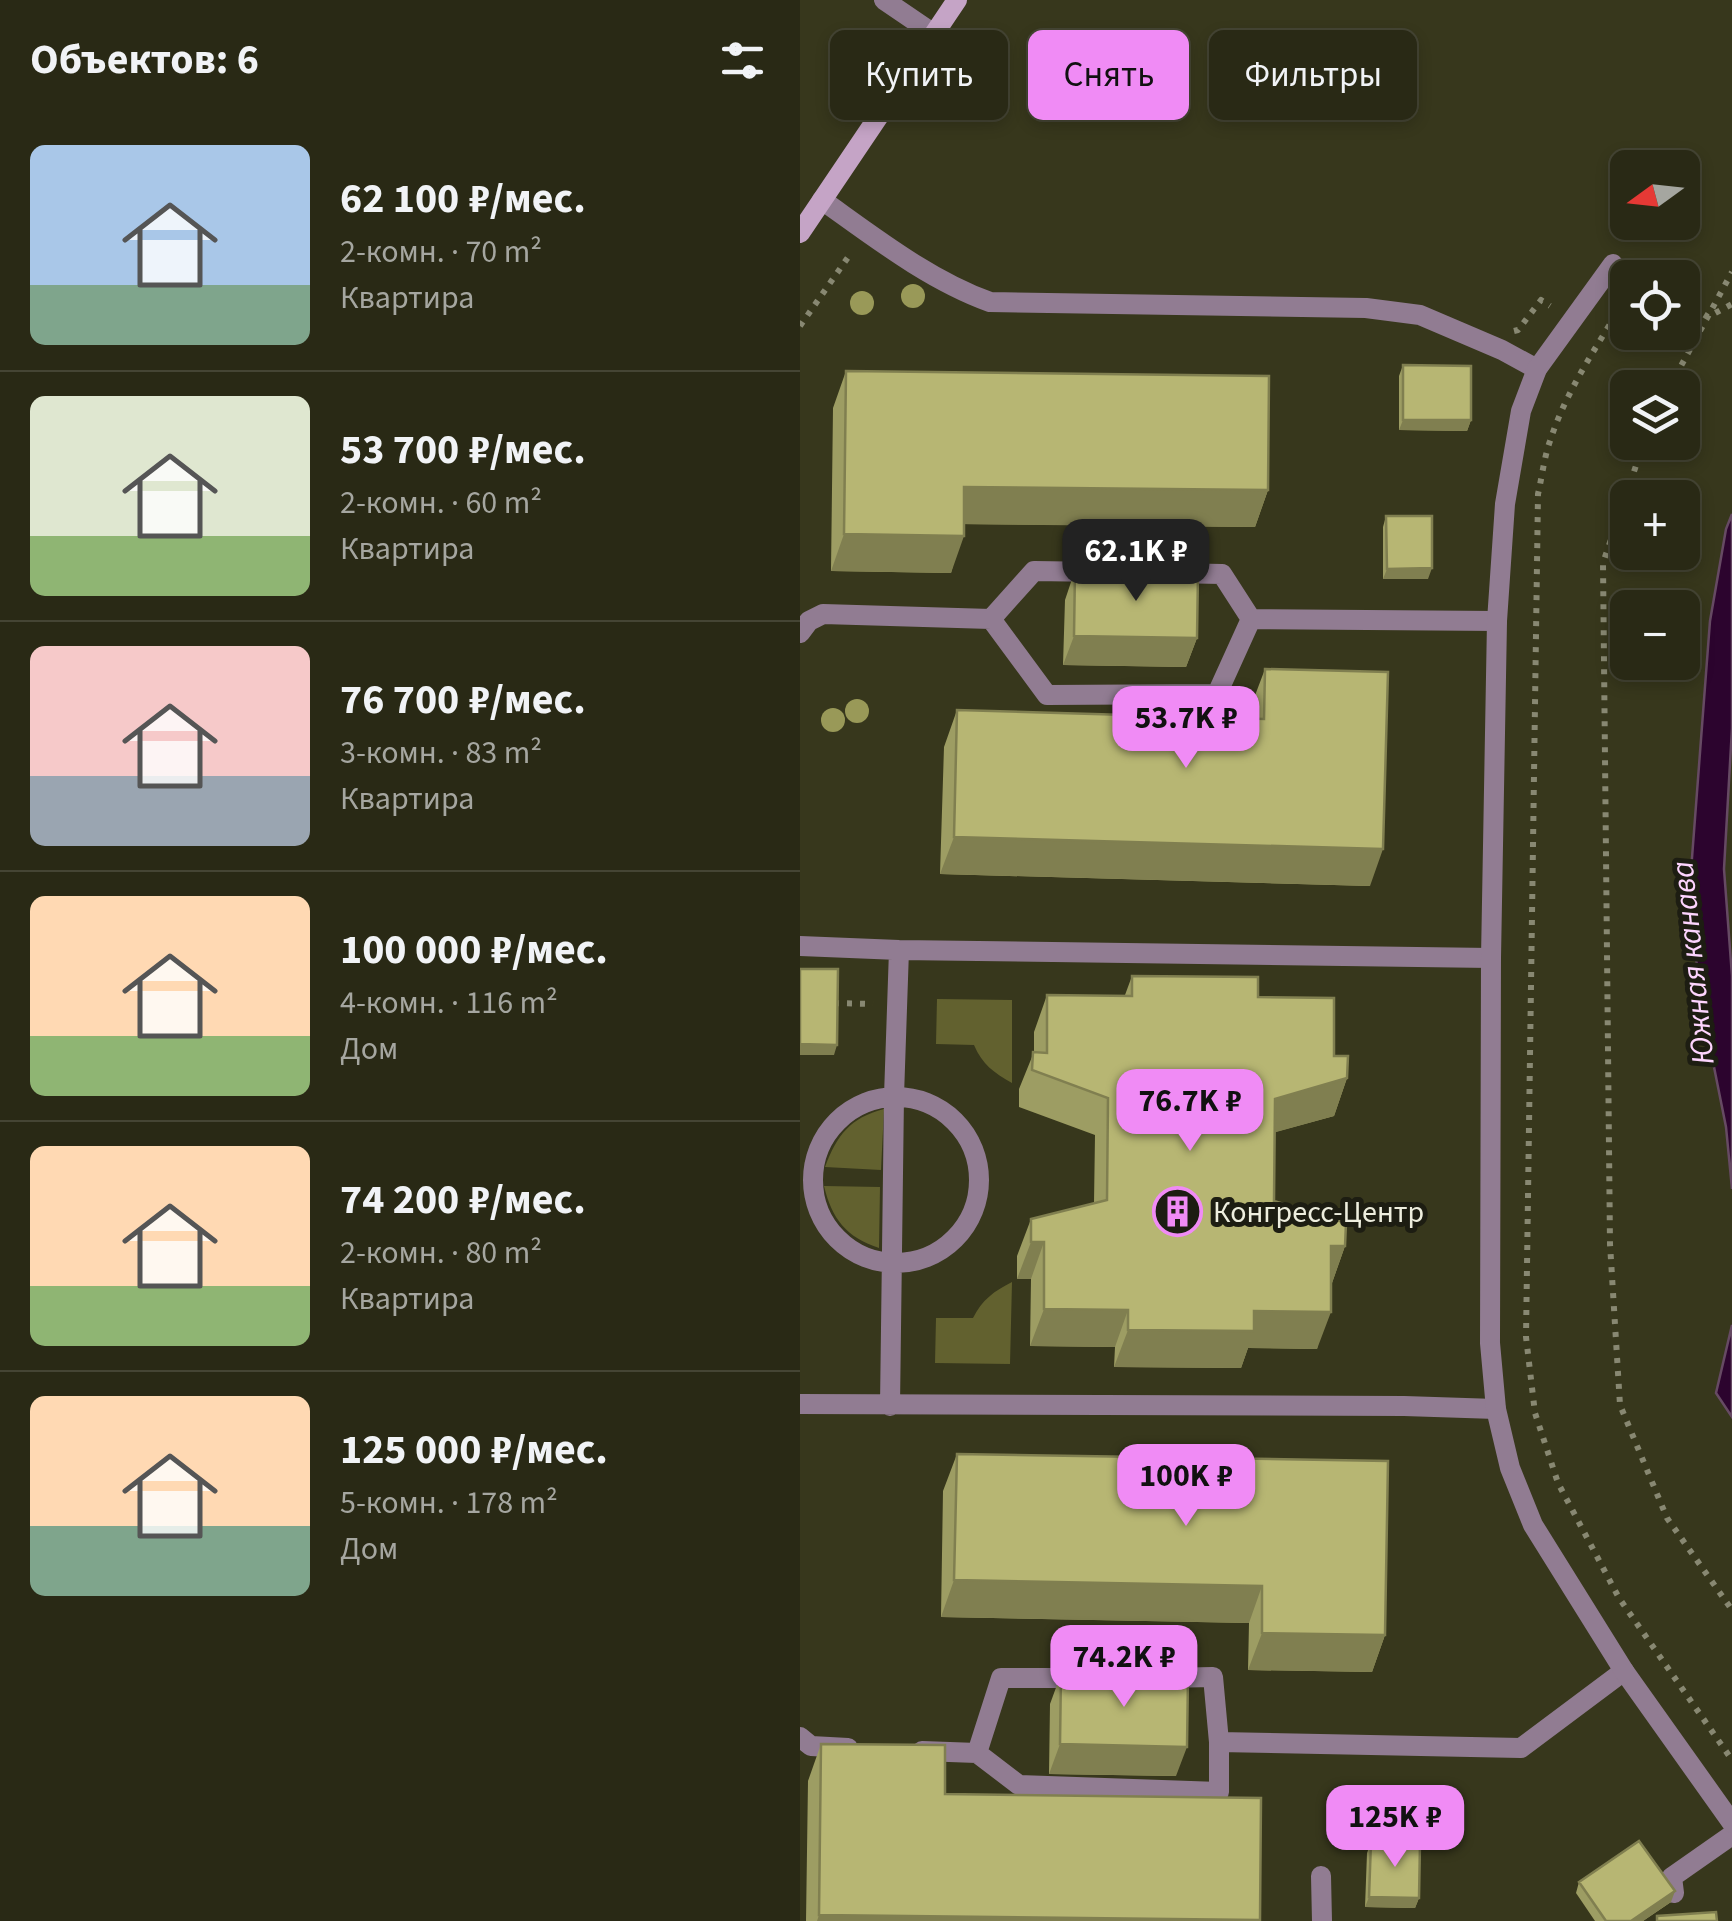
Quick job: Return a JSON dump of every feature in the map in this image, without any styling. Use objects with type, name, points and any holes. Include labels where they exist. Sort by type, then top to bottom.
[{"type":"street","points":[[884,0],[928,30]]},
{"type":"street","points":[[937,30],[957,0]]},
{"type":"street","points":[[800,233],[876,120]]},
{"type":"street","points":[[822,200],[959,291],[990,302],[1366,308],[1420,315],[1538,369]]},
{"type":"street","points":[[1610,268],[1538,369],[1521,412],[1505,504],[1497,621],[1490,958],[1490,1343],[1496,1409],[1510,1468],[1533,1525],[1624,1671],[1732,1823]]},
{"type":"street","points":[[800,633],[809,621],[823,614],[991,619],[1034,571],[1222,574],[1252,619]]},
{"type":"street","points":[[991,619],[1047,695],[1217,694],[1252,619]]},
{"type":"street","points":[[1252,619],[1497,621]]},
{"type":"street","points":[[800,946],[1490,958]]},
{"type":"street","points":[[890,1406],[899,950]]},
{"type":"street","points":[[894,1096],[927,1101],[955,1120],[974,1148],[980,1181],[974,1214],[954,1241],[926,1259],[892,1264],[861,1256],[835,1238],[818,1210],[812,1179],[818,1147],[836,1120],[863,1102],[894,1096]]},
{"type":"street","points":[[800,1404],[1496,1409]]},
{"type":"street","points":[[1220,1742],[1520,1748],[1624,1671]]},
{"type":"street","points":[[977,1753],[1001,1678],[1097,1678]]},
{"type":"street","points":[[903,1750],[977,1753],[1019,1785],[1219,1792],[1220,1742],[1212,1678],[1136,1678]]},
{"type":"street","points":[[800,1737],[812,1746],[866,1748]]},
{"type":"street","points":[[1674,1893],[1672,1877],[1732,1835]]},
{"type":"street","points":[[1321,1876],[1322,1921]]},
{"type":"path","points":[[800,326],[867,232]]},
{"type":"path","points":[[1679,370],[1732,272]]},
{"type":"path","points":[[1510,332],[1518,330],[1541,300],[1602,338]]},
{"type":"path","points":[[1708,317],[1732,304]]},
{"type":"path","points":[[1700,312],[1708,317]]},
{"type":"path","points":[[1610,325],[1577,378],[1557,421],[1538,494],[1526,1337],[1535,1413],[1558,1483],[1619,1598],[1732,1760]]},
{"type":"path","points":[[1638,460],[1603,563],[1610,1244],[1620,1405],[1667,1518],[1732,1610]]},
{"type":"path","points":[[834,1003],[897,1004]]},
{"type":"shaded area","points":[[1732,514],[1732,728],[1724,869],[1732,976],[1732,1189],[1726,1127],[1698,987],[1691,871],[1710,621]]},
{"type":"shaded area","points":[[937,999],[1012,1000],[1012,1083],[989,1067],[974,1045],[936,1044]]},
{"type":"shaded area","points":[[884,1109],[881,1170],[825,1167],[846,1129],[862,1117]]},
{"type":"shaded area","points":[[824,1186],[880,1187],[879,1248],[842,1225]]},
{"type":"shaded area","points":[[1012,1282],[1010,1364],[935,1363],[936,1318],[973,1318],[989,1297]]},
{"type":"shaded area","points":[[1732,1325],[1732,1417],[1716,1393]]},
{"type":"building","points":[[1403,365],[1471,366],[1471,420],[1403,420]]},
{"type":"building","points":[[846,371],[1269,376],[1268,490],[964,487],[964,536],[844,534]]},
{"type":"building","points":[[1386,516],[1432,516],[1432,568],[1387,569]]},
{"type":"building","points":[[1075,570],[1198,572],[1197,638],[1074,636]]},
{"type":"building","points":[[1265,669],[1388,672],[1383,849],[954,837],[957,710],[1264,719]]},
{"type":"building","points":[[800,969],[838,969],[837,1045],[800,1044]]},
{"type":"building","name":"Конгресс-Центр","points":[[1132,976],[1258,977],[1258,997],[1334,998],[1334,1056],[1348,1056],[1347,1078],[1275,1099],[1274,1201],[1346,1223],[1345,1246],[1331,1246],[1331,1312],[1254,1311],[1254,1331],[1128,1330],[1128,1310],[1044,1309],[1044,1242],[1031,1242],[1031,1219],[1107,1200],[1108,1098],[1032,1070],[1033,1052],[1047,1053],[1047,995],[1132,996]]},
{"type":"building","points":[[957,1454],[1388,1461],[1385,1635],[1262,1633],[1262,1586],[954,1580]]},
{"type":"building","points":[[1061,1674],[1188,1676],[1187,1747],[1060,1744]]},
{"type":"building","points":[[821,1744],[945,1745],[945,1794],[1261,1798],[1260,1920],[819,1915]]},
{"type":"building","points":[[1639,1841],[1675,1891],[1631,1921],[1606,1921],[1579,1882]]},
{"type":"building","points":[[1371,1842],[1420,1843],[1419,1898],[1369,1897]]},
{"type":"building","points":[[1716,1912],[1717,1921],[1657,1921],[1657,1916]]},
{"type":"place","name":"Конгресс-Центр","points":[[1178,1212]]},
{"type":"water label","name":"Южная канава","points":[[1692,963]]}]
